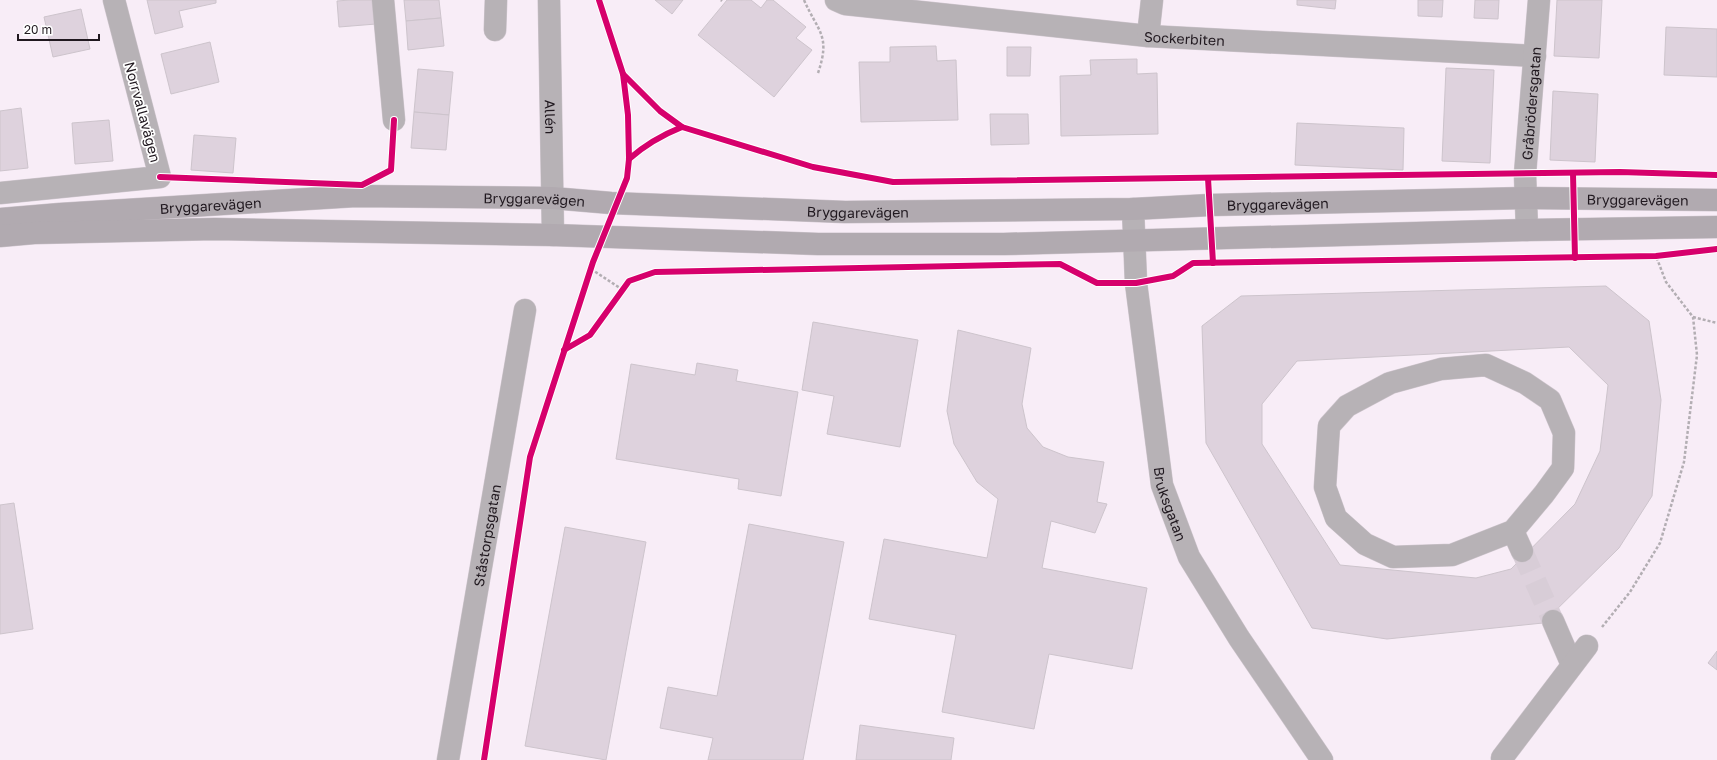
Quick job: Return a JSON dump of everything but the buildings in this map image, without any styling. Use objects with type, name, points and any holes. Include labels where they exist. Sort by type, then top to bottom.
[{"type":"main road","name":"Bryggarevägen","points":[[0,219],[356,196],[552,198],[612,203],[844,212],[1133,209],[1210,205],[1526,198],[1717,200]]},
{"type":"main road","name":"Bryggarevägen","points":[[0,236],[34,233],[215,229],[553,235],[818,244],[1135,242],[1527,230],[1717,227]]},
{"type":"street","name":"Norrvallavägen","points":[[0,192],[160,177],[114,0]]},
{"type":"street","points":[[383,0],[394,120]]},
{"type":"street","points":[[495,30],[496,0]]},
{"type":"street","name":"Allén","points":[[549,0],[553,235]]},
{"type":"street","name":"Sockerbiten","points":[[836,0],[845,4],[1148,36],[1535,56]]},
{"type":"street","points":[[1148,36],[1152,0]]},
{"type":"street","name":"Gråbrödersgatan","points":[[1527,230],[1525,174],[1538,0]]},
{"type":"street","name":"Bruksgatan","points":[[1133,209],[1136,283],[1162,485],[1189,557],[1239,638],[1322,760]]},
{"type":"street","name":"Ståstorpsgatan","points":[[448,760],[525,310]]},
{"type":"street","points":[[1486,365],[1525,383],[1550,400],[1564,433],[1563,468],[1544,494],[1513,531],[1452,555],[1393,557],[1365,544],[1336,518],[1325,487],[1330,426],[1347,406],[1390,383],[1441,369],[1486,365]]},
{"type":"street","points":[[1513,531],[1522,551]]},
{"type":"street","points":[[1553,621],[1572,665]]},
{"type":"street","points":[[1502,758],[1586,646]]},
{"type":"path","points":[[804,0],[817,22],[824,45],[823,60],[818,73]]},
{"type":"path","points":[[1586,646],[1630,592],[1660,543],[1684,462],[1697,355],[1692,317],[1666,282],[1656,256]]},
{"type":"path","points":[[588,277],[593,262]]},
{"type":"path","points":[[591,269],[623,290]]},
{"type":"path","points":[[1692,317],[1717,323]]},
{"type":"tunnel","points":[[1522,551],[1553,621]]},
{"type":"cycle path","points":[[484,760],[530,457],[593,262],[627,178],[629,159],[628,115],[623,74],[599,0]]},
{"type":"cycle path","points":[[623,74],[660,111],[682,127],[813,167],[893,182],[1620,172],[1717,175]]},
{"type":"cycle path","points":[[160,177],[362,185],[391,170],[394,120]]},
{"type":"cycle path","points":[[629,159],[654,141],[682,127]]},
{"type":"cycle path","points":[[1573,173],[1575,258]]},
{"type":"cycle path","points":[[1208,178],[1213,263]]},
{"type":"cycle path","points":[[564,350],[590,335],[629,281],[655,272],[1060,264],[1097,283],[1136,283],[1173,276],[1193,263],[1656,256],[1717,249]]}]
